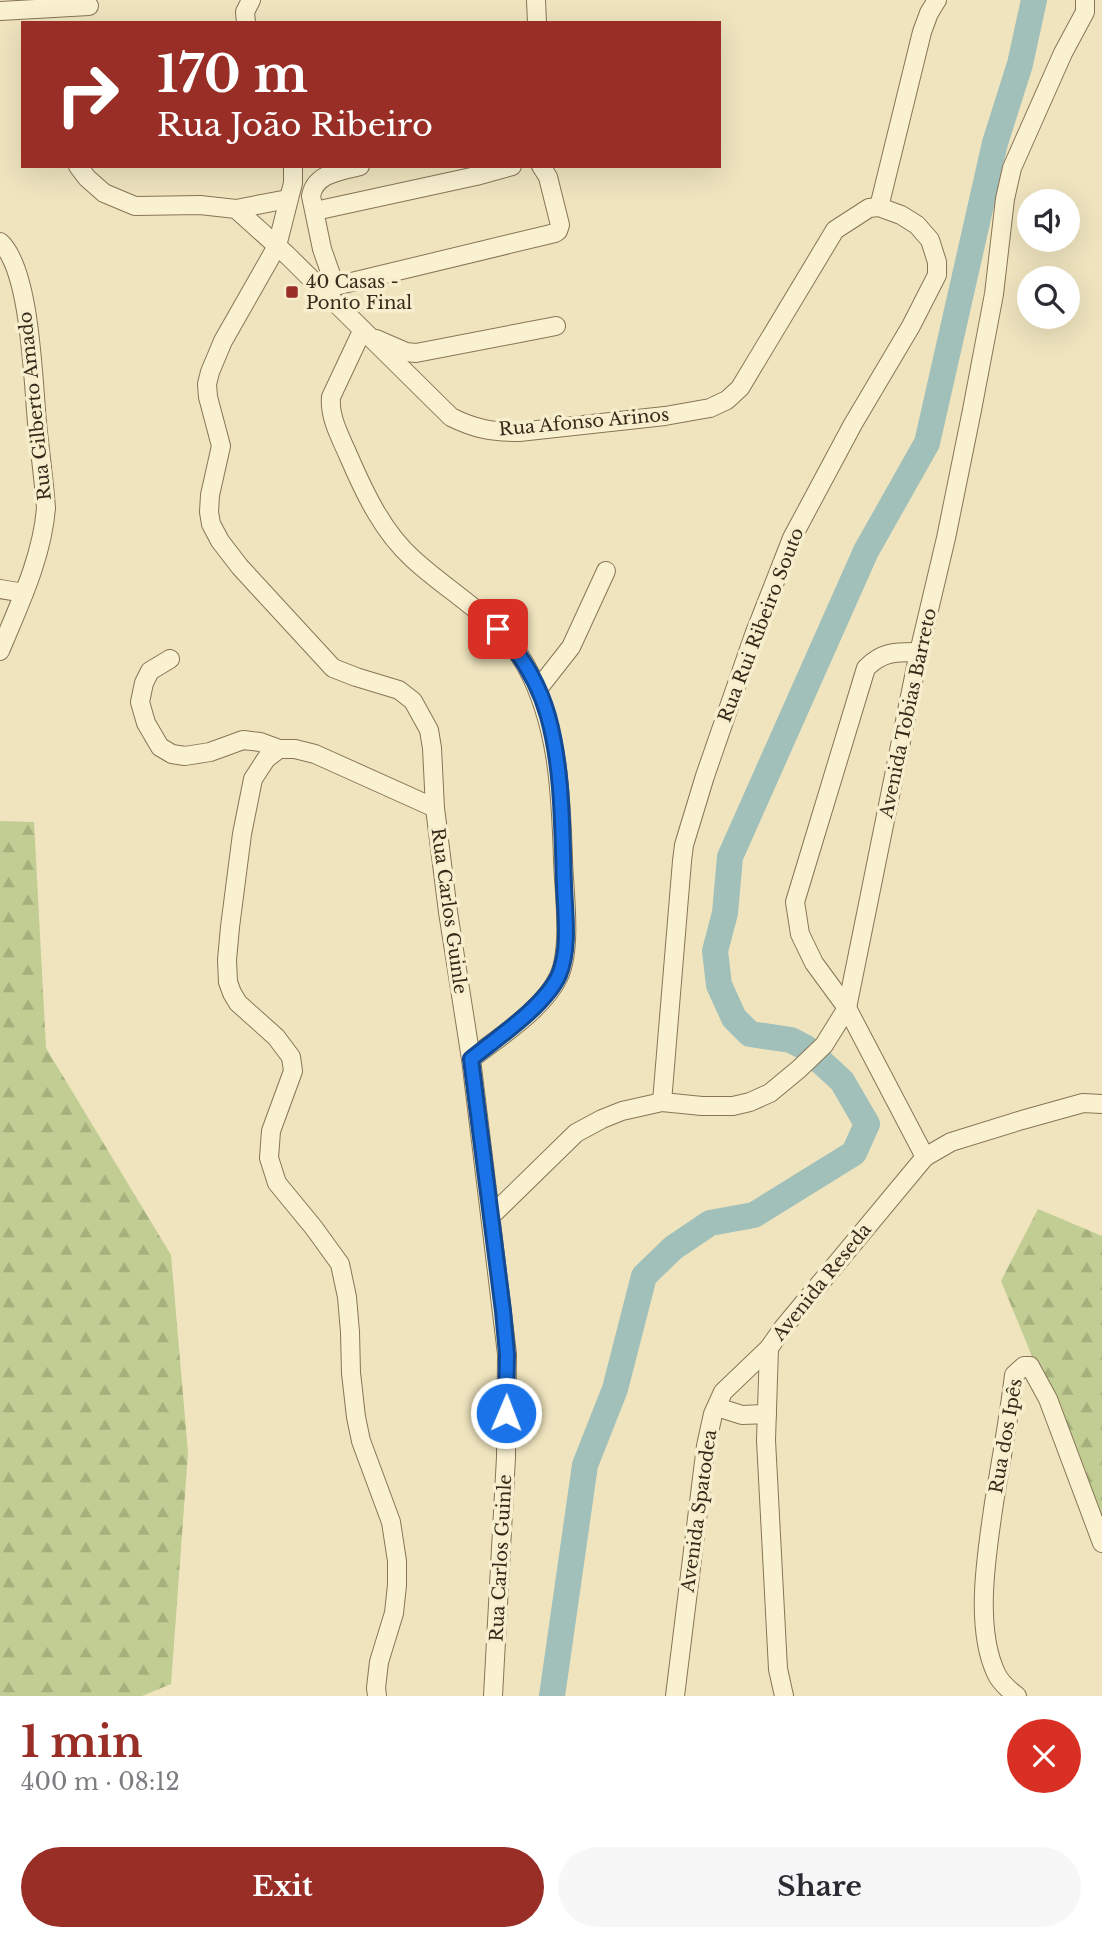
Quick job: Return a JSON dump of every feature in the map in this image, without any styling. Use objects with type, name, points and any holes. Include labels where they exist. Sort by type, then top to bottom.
[{"type":"street","points":[[246,21],[245,12],[251,0]]},
{"type":"street","points":[[536,0],[537,21]]},
{"type":"street","points":[[879,207],[922,32],[937,0]]},
{"type":"street","name":"Avenida Tobias Barreto","points":[[491,1216],[576,1133],[602,1119],[622,1111],[662,1102],[717,1107],[742,1104],[770,1093],[824,1045],[847,1008],[919,652],[972,410],[1012,168],[1063,53],[1090,4]]},
{"type":"street","points":[[0,11],[89,10]]},
{"type":"street","points":[[80,168],[104,193],[135,206],[200,205],[236,209],[288,200]]},
{"type":"street","name":"Rua Carlos Guinle","points":[[293,168],[282,251],[223,341],[214,358],[207,384],[221,446],[209,512],[211,524],[220,541],[240,566],[334,668],[399,690],[413,701],[429,730],[435,808],[471,1059],[507,1354],[506,1457],[493,1696]]},
{"type":"street","points":[[353,168],[318,181],[311,196],[322,249],[335,286],[555,233],[560,225],[548,177],[542,168]]},
{"type":"street","points":[[315,211],[505,168]]},
{"type":"street","name":"Rua Afonso Arinos","points":[[236,209],[451,417],[471,427],[497,432],[519,432],[665,416],[710,408],[727,400],[740,388],[835,230],[869,208],[879,207]]},
{"type":"street","name":"Rua Rui Ribeiro Souto","points":[[662,1102],[684,845],[705,776],[754,635],[792,538],[937,275],[937,262],[930,240],[917,225],[901,215],[879,207]]},
{"type":"street","name":"Rua Gilberto Amado","points":[[0,242],[16,266],[30,340],[46,508],[44,528],[24,593],[0,651]]},
{"type":"street","points":[[282,251],[322,249]]},
{"type":"street","points":[[471,1059],[542,1000],[559,976],[566,939],[562,818],[548,715],[524,663],[508,640],[487,618],[413,559],[384,526],[359,480],[337,428],[330,407],[331,397],[364,333],[405,352],[416,354],[556,326]]},
{"type":"street","points":[[538,690],[571,647],[606,571]]},
{"type":"street","points":[[0,589],[24,593]]},
{"type":"street","points":[[919,652],[883,655],[866,668],[795,902],[796,919],[807,951],[847,1008],[925,1157]]},
{"type":"street","points":[[170,659],[150,671],[140,702],[146,723],[160,747],[172,754],[185,756],[210,752],[243,740],[260,742],[279,749],[295,749],[315,754],[435,808]]},
{"type":"street","points":[[279,749],[266,759],[253,779],[242,834],[230,928],[228,982],[238,1003],[276,1037],[292,1058],[293,1071],[271,1132],[269,1158],[277,1183],[340,1265],[347,1297],[356,1418],[361,1441],[391,1522],[397,1561],[394,1613],[379,1662],[377,1696]]},
{"type":"street","name":"Avenida Reseda","points":[[784,1696],[778,1669],[766,1440],[769,1348],[925,1157],[951,1142],[1021,1120],[1083,1103],[1102,1104]]},
{"type":"street","name":"Avenida Spatodea","points":[[675,1696],[706,1446],[723,1392],[769,1348]]},
{"type":"street","name":"Rua dos Ipês","points":[[1017,1696],[996,1675],[987,1647],[984,1601],[988,1543],[1014,1375],[1024,1366],[1030,1367],[1045,1392],[1102,1543]]},
{"type":"street","points":[[717,1406],[742,1415],[767,1414]]},
{"type":"green space","points":[[0,821],[34,822],[46,1048],[171,1255],[188,1453],[171,1684],[142,1696],[0,1696]]},
{"type":"green space","points":[[1038,1209],[1102,1236],[1102,1521],[1001,1281]]},
{"type":"waterway","points":[[552,1696],[585,1465],[615,1389],[644,1276],[673,1248],[710,1223],[754,1215],[854,1153],[867,1124],[842,1081],[806,1048],[791,1040],[750,1034],[734,1018],[719,985],[715,951],[725,913],[730,857],[866,551],[927,443],[995,143],[1020,64],[1034,0]]},
{"type":"place","name":"40 Casas - Ponto Final","points":[[292,292]]},
{"type":"route","points":[[498,629],[524,663],[548,715],[562,818],[566,939],[559,976],[542,1000],[471,1059],[503,1311],[507,1354],[506,1413]]}]
